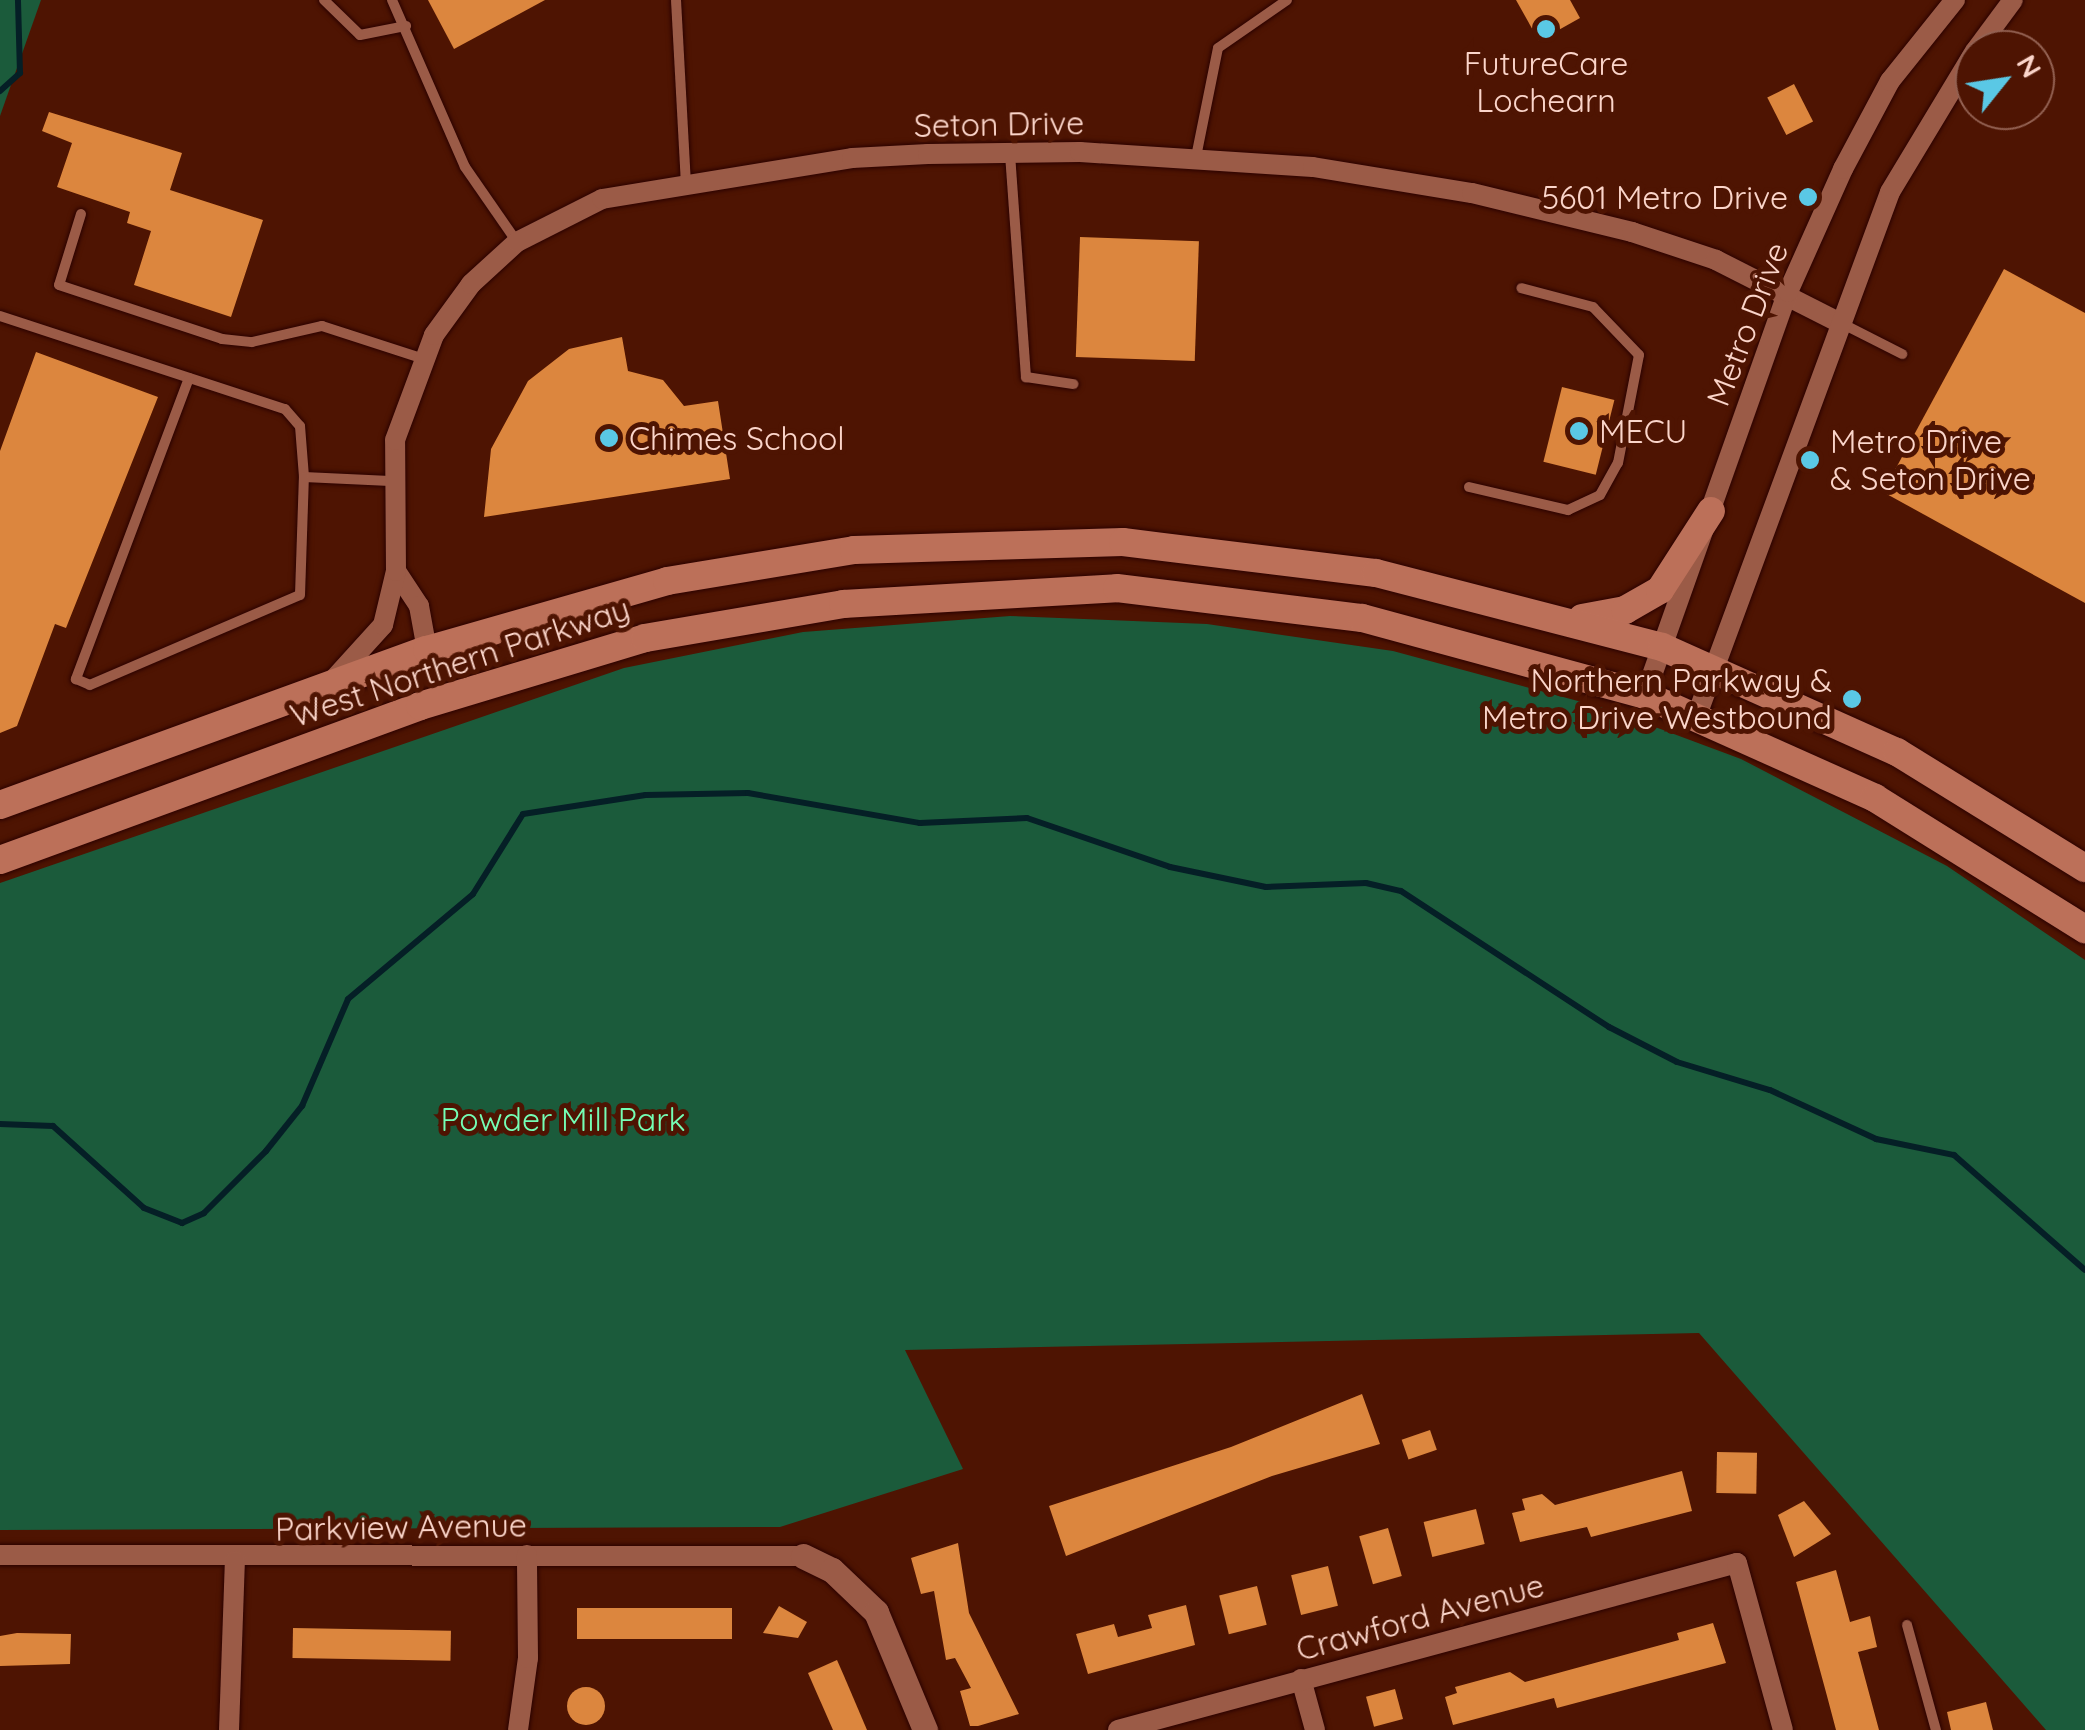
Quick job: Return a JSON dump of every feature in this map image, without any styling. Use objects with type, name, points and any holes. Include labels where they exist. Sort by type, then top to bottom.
[{"type":"main road","points":[[1571,618],[1625,610],[1660,590],[1710,511]]},
{"type":"main road","name":"West Northern Parkway","points":[[0,805],[427,650],[686,578],[854,550],[1034,540],[1285,557],[1571,618],[1716,666],[1897,752],[2085,868]]},
{"type":"main road","name":"West Northern Parkway","points":[[0,860],[420,706],[581,654],[739,620],[918,597],[1117,588],[1362,618],[1645,695],[1697,715],[1938,832],[2085,929]]},
{"type":"main road","points":[[420,706],[427,650]]},
{"type":"street","name":"Metro Drive","points":[[1645,695],[1788,292],[1890,81],[1955,0]]},
{"type":"street","points":[[1990,30],[2013,0]]},
{"type":"street","points":[[1697,715],[1838,322],[1890,192],[1955,83]]},
{"type":"street","name":"Seton Drive","points":[[325,687],[377,634],[396,571],[390,481],[402,409],[421,358],[471,284],[517,242],[602,200],[686,182],[852,158],[1010,153],[1196,157],[1472,193],[1632,232],[1788,292],[1838,322]]},
{"type":"street","name":"Seton Drive","points":[[396,571],[419,606],[427,650]]},
{"type":"street","name":"Parkview Avenue","points":[[0,1555],[236,1561],[527,1555],[803,1556]]},
{"type":"street","points":[[518,1730],[527,1555]]},
{"type":"street","points":[[803,1556],[832,1570],[876,1612],[924,1730]]},
{"type":"street","points":[[228,1730],[236,1561]]},
{"type":"street","name":"Crawford Avenue","points":[[1118,1730],[1737,1563],[1783,1730]]},
{"type":"street","points":[[1301,1679],[1314,1730]]},
{"type":"lane","points":[[324,0],[360,35],[406,26]]},
{"type":"lane","points":[[392,0],[465,167],[517,242]]},
{"type":"lane","points":[[676,0],[686,182]]},
{"type":"lane","points":[[1196,157],[1218,48],[1287,0]]},
{"type":"lane","points":[[1010,153],[1026,376],[1073,384]]},
{"type":"lane","points":[[81,214],[59,285],[222,339],[252,342],[322,326],[421,358]]},
{"type":"lane","points":[[1469,487],[1568,510],[1600,495],[1618,463],[1639,355],[1594,308],[1521,288]]},
{"type":"lane","points":[[0,316],[285,409],[300,426],[304,477],[300,595],[90,685],[76,679],[189,378]]},
{"type":"lane","points":[[1838,322],[1902,354]]},
{"type":"lane","points":[[304,477],[390,481]]},
{"type":"lane","points":[[1907,1624],[1936,1730]]},
{"type":"green space","points":[[0,0],[41,0],[0,116]]},
{"type":"green space","name":"Powder Mill Park","points":[[1010,616],[1207,624],[1393,651],[1604,708],[1741,759],[1947,866],[2085,960],[2085,1730],[2046,1730],[1699,1333],[905,1350],[963,1469],[780,1527],[0,1530],[0,883],[624,668],[803,632]]},
{"type":"building","points":[[428,0],[545,0],[454,49]]},
{"type":"building","name":"FutureCare Lochearn","points":[[1516,0],[1570,0],[1580,18],[1539,41]]},
{"type":"building","points":[[1794,84],[1813,121],[1786,135],[1767,98]]},
{"type":"building","points":[[49,112],[182,153],[170,190],[263,220],[231,317],[134,285],[151,231],[127,223],[130,212],[57,187],[72,143],[42,131]]},
{"type":"building","points":[[1080,237],[1199,241],[1195,361],[1076,357]]},
{"type":"building","points":[[2004,269],[2085,313],[2085,603],[1883,492]]},
{"type":"building","name":"Chimes School","points":[[622,337],[628,371],[663,380],[684,406],[718,401],[730,479],[484,517],[491,449],[528,381],[569,349]]},
{"type":"building","points":[[36,352],[158,397],[66,628],[55,624],[17,726],[0,733],[0,451]]},
{"type":"building","name":"MECU","points":[[1562,387],[1614,400],[1596,475],[1543,462]]},
{"type":"building","points":[[1362,1394],[1380,1444],[1272,1476],[1066,1556],[1049,1506],[1231,1447]]},
{"type":"building","points":[[1430,1430],[1437,1450],[1408,1460],[1402,1440]]},
{"type":"building","points":[[1717,1452],[1757,1453],[1756,1494],[1716,1493]]},
{"type":"building","points":[[1682,1471],[1692,1511],[1591,1537],[1587,1527],[1520,1542],[1512,1513],[1525,1510],[1522,1499],[1542,1494],[1555,1505]]},
{"type":"building","points":[[1804,1501],[1831,1534],[1794,1557],[1778,1515]]},
{"type":"building","points":[[1476,1509],[1485,1544],[1432,1557],[1424,1522]]},
{"type":"building","points":[[1388,1528],[1402,1576],[1373,1584],[1359,1536]]},
{"type":"building","points":[[958,1543],[969,1613],[1019,1714],[978,1726],[970,1726],[960,1691],[971,1688],[955,1658],[946,1660],[934,1591],[921,1594],[911,1558]]},
{"type":"building","points":[[1328,1566],[1338,1606],[1301,1615],[1291,1575]]},
{"type":"building","points":[[1836,1570],[1850,1622],[1870,1616],[1877,1647],[1858,1652],[1879,1730],[1836,1730],[1796,1582]]},
{"type":"building","points":[[1257,1586],[1267,1625],[1229,1634],[1219,1595]]},
{"type":"building","points":[[1186,1605],[1195,1645],[1088,1674],[1076,1634],[1114,1624],[1118,1637],[1152,1628],[1148,1615]]},
{"type":"building","points":[[779,1606],[807,1622],[798,1638],[763,1633]]},
{"type":"building","points":[[577,1608],[732,1608],[732,1639],[577,1639]]},
{"type":"building","points":[[1713,1623],[1726,1663],[1557,1708],[1554,1698],[1453,1725],[1445,1697],[1457,1693],[1455,1687],[1510,1672],[1525,1682],[1679,1640],[1677,1633]]},
{"type":"building","points":[[293,1628],[451,1631],[450,1661],[292,1658]]},
{"type":"building","points":[[71,1634],[70,1664],[0,1666],[0,1636]]},
{"type":"building","points":[[837,1660],[867,1730],[833,1730],[808,1673]]},
{"type":"building","points":[[586,1687],[600,1692],[605,1706],[600,1720],[586,1725],[572,1720],[567,1706],[572,1692]]},
{"type":"building","points":[[1395,1689],[1403,1719],[1374,1727],[1366,1697]]},
{"type":"building","points":[[1986,1702],[1993,1730],[1951,1730],[1947,1712]]},
{"type":"waterway","points":[[0,91],[20,73],[18,0]]},
{"type":"waterway","points":[[0,1124],[53,1126],[144,1208],[182,1223],[204,1213],[266,1151],[302,1106],[348,999],[473,894],[523,814],[646,795],[748,793],[920,823],[1027,818],[1170,867],[1266,887],[1366,883],[1401,891],[1609,1027],[1677,1062],[1770,1090],[1876,1139],[1954,1155],[2085,1270]]},
{"type":"place","name":"FutureCare Lochearn","points":[[1546,29]]},
{"type":"place","name":"5601 Metro Drive","points":[[1808,197]]},
{"type":"place","name":"MECU","points":[[1579,431]]},
{"type":"place","name":"Chimes School","points":[[609,438]]},
{"type":"place","name":"Metro Drive & Seton Drive","points":[[1810,460]]},
{"type":"place","name":"Northern Parkway & Metro Drive Westbound","points":[[1852,699]]}]
